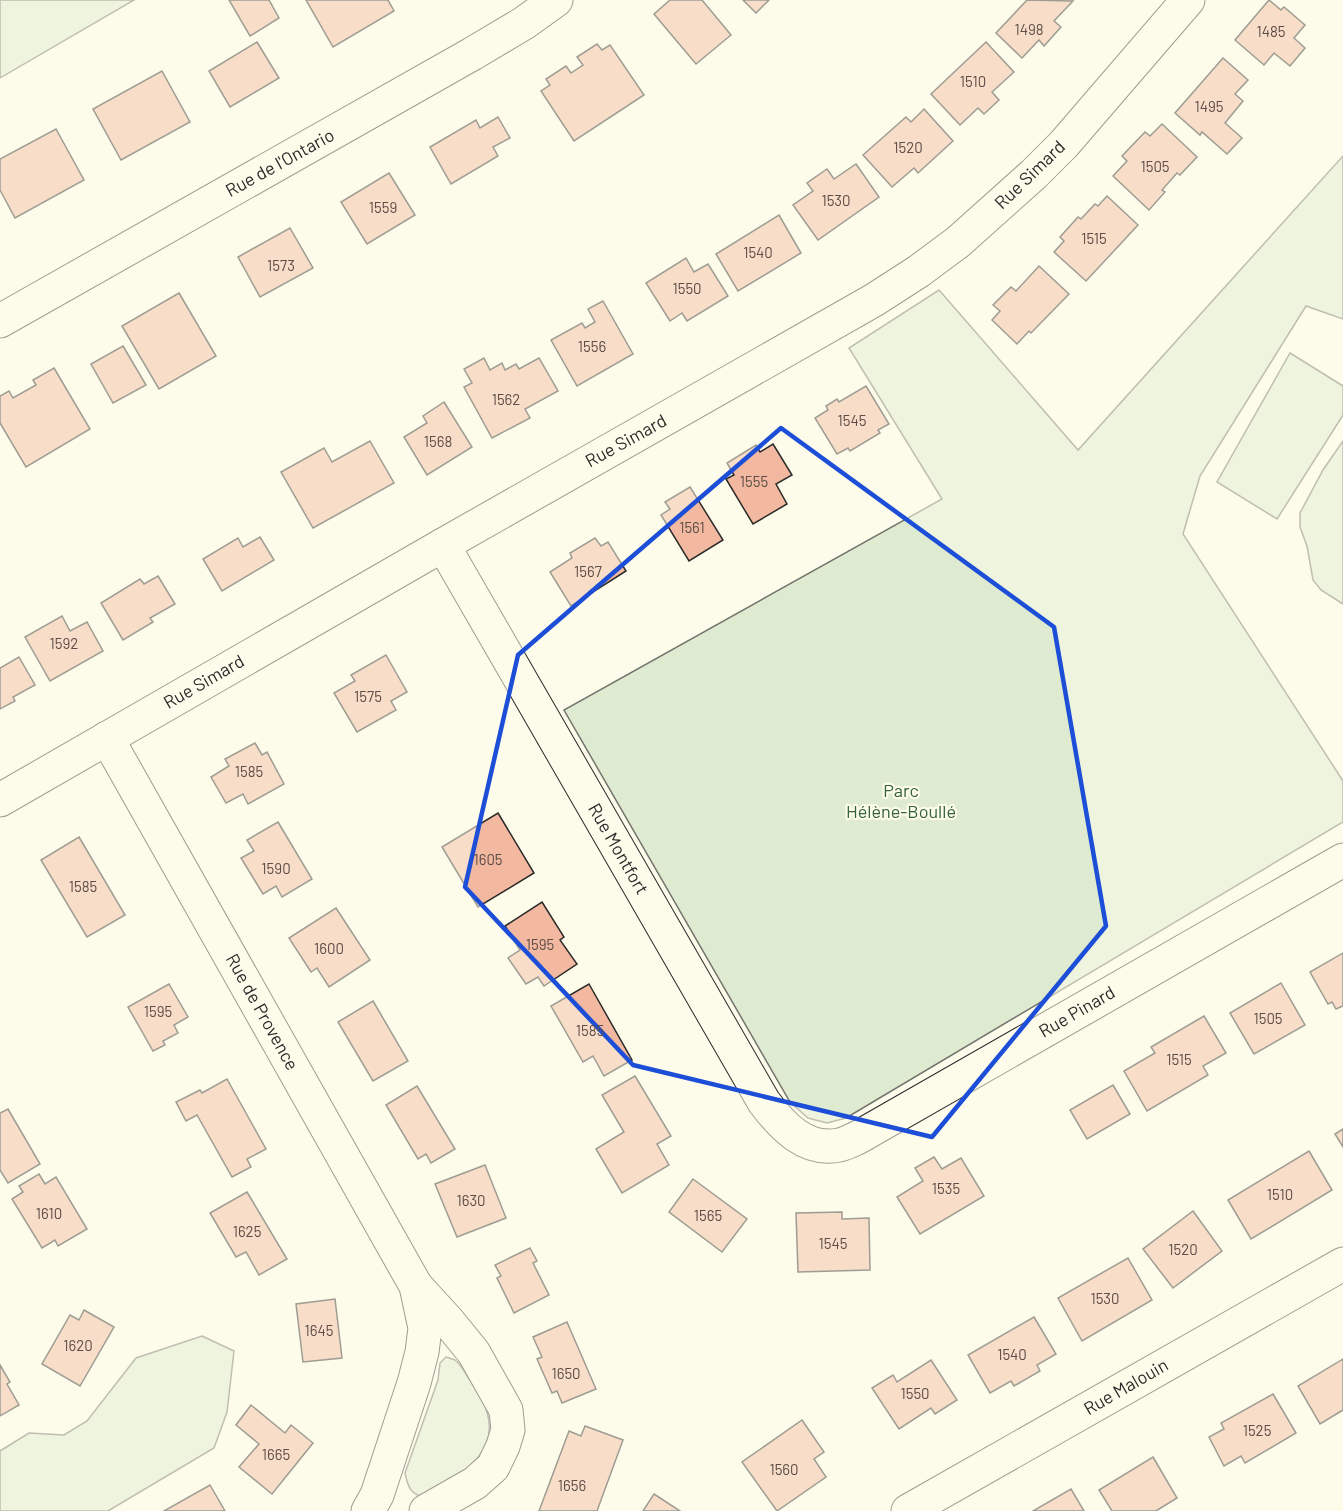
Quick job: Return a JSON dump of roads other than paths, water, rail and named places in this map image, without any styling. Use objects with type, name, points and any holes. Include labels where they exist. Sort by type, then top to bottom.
[{"type":"street","name":"Rue de l'Ontario","points":[[0,321],[472,54],[524,23],[556,0]]},
{"type":"street","name":"Rue Simard","points":[[0,800],[874,300],[919,271],[958,242],[1064,144],[1188,0]]},
{"type":"street","name":"Rue Montfort","points":[[443,545],[764,1102],[777,1120],[792,1134],[807,1142]]},
{"type":"street","name":"Rue de Provence","points":[[107,738],[416,1286],[474,1353],[506,1410],[508,1430],[492,1467],[475,1483],[426,1511]]},
{"type":"street","name":"Rue Pinard","points":[[807,1142],[822,1146],[840,1145],[857,1138],[1343,860]]},
{"type":"street","name":"Rue Malouin","points":[[908,1511],[1343,1264]]},
{"type":"street","name":"Rue de Provence","points":[[368,1511],[377,1495],[422,1352],[425,1328],[416,1286]]},
{"type":"park label","name":"Parc Hélène-Boullé","points":[[901,801]]}]
